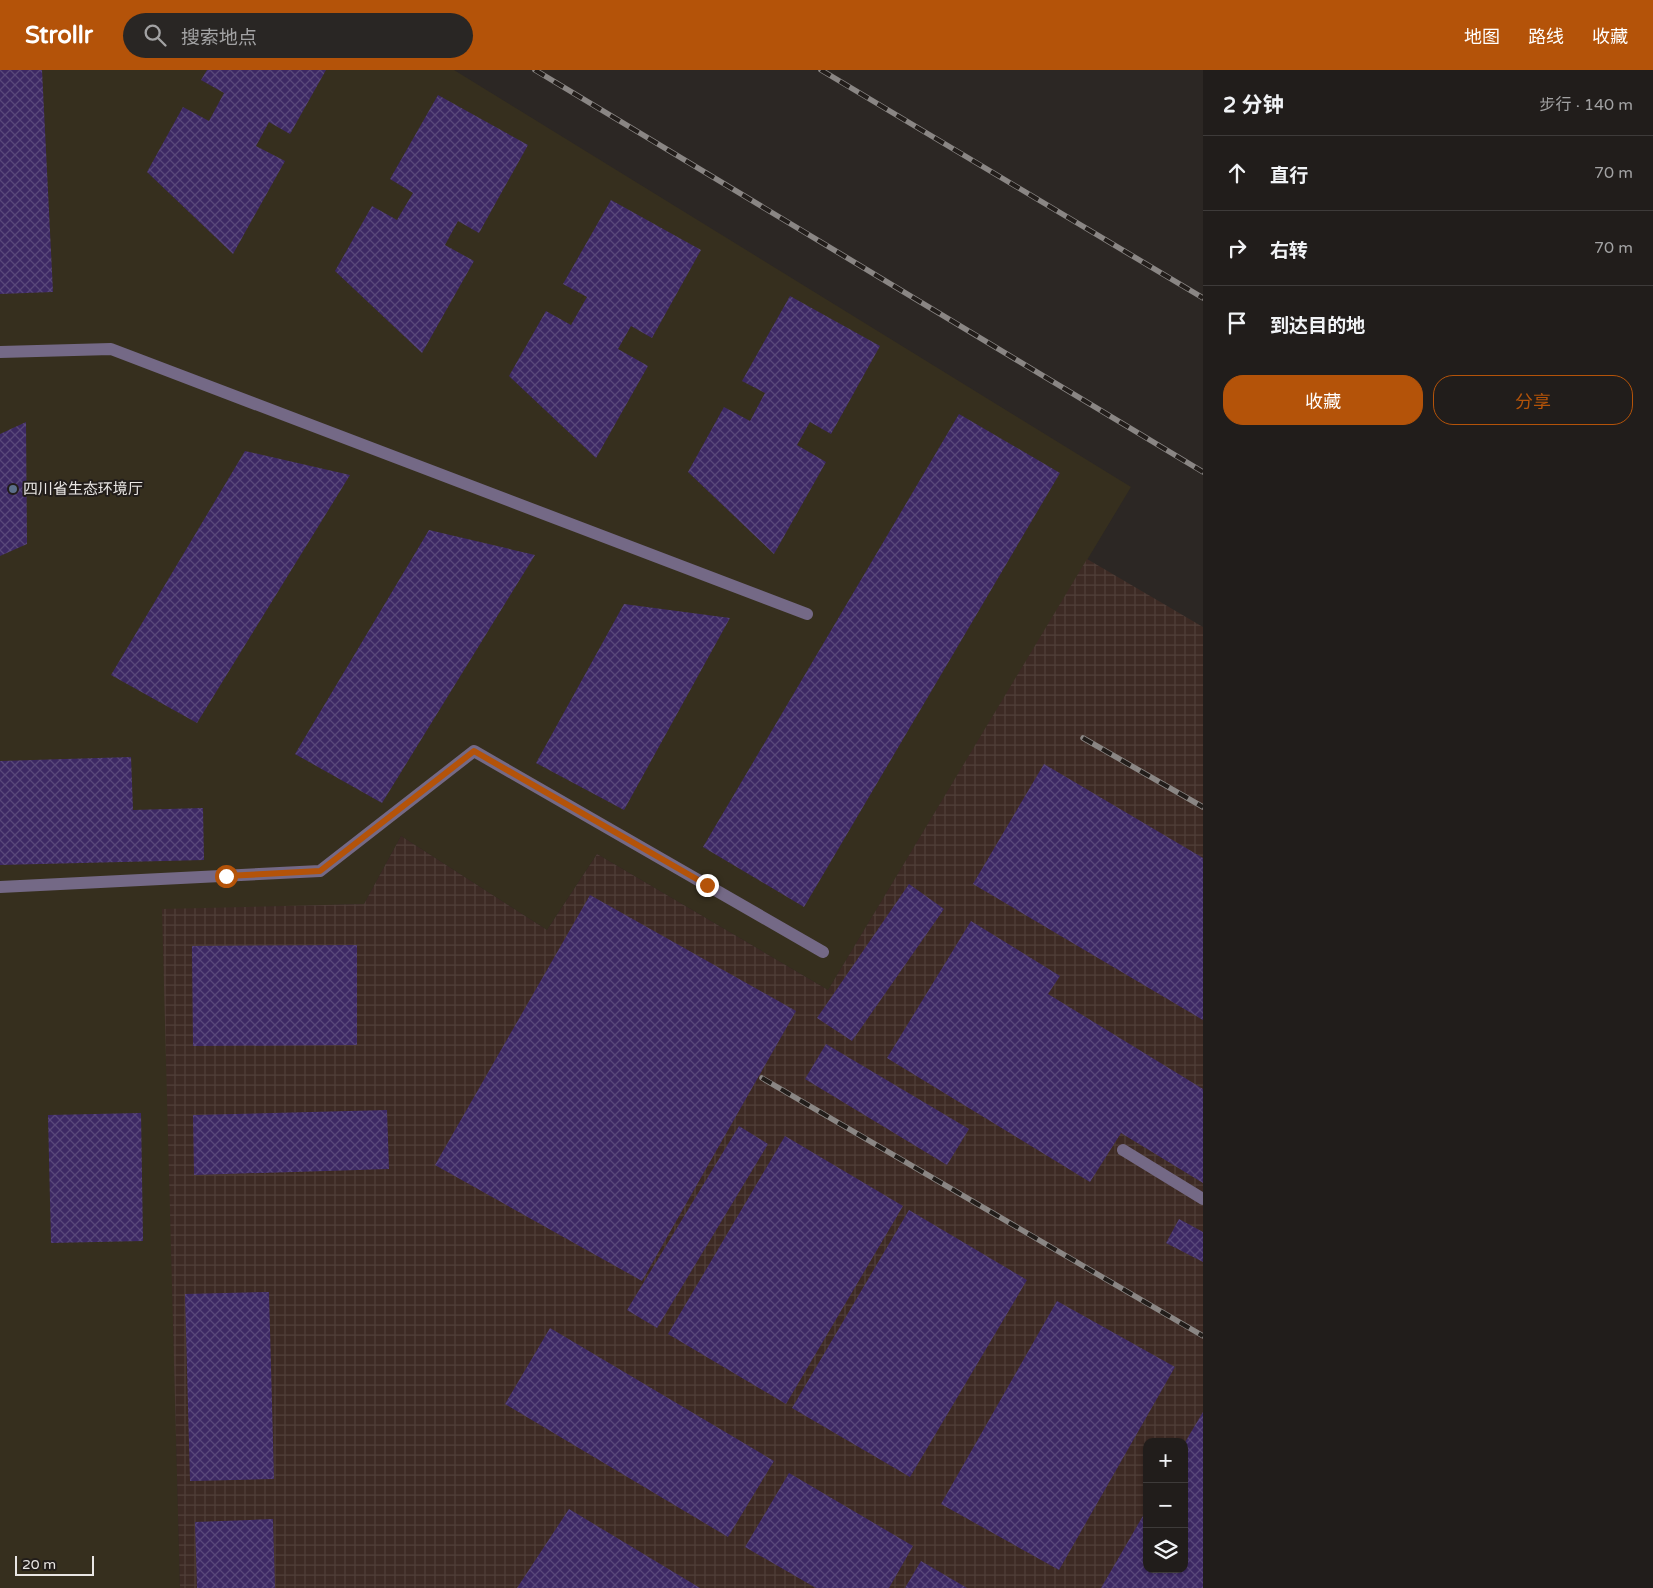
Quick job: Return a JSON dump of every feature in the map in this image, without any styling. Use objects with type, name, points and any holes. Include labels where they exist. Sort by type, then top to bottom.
[{"type":"street","points":[[0,352],[110,348],[807,614]]},
{"type":"street","points":[[0,887],[320,871],[474,751],[823,952]]},
{"type":"street","points":[[1123,1150],[1203,1199]]},
{"type":"shaded area","points":[[0,70],[454,70],[1131,487],[828,990],[597,854],[547,930],[401,836],[364,904],[163,910],[180,1588],[0,1588]]},
{"type":"shaded area","points":[[1087,559],[1203,627],[1203,1588],[180,1588],[162,909],[364,904],[401,836],[547,930],[597,854],[828,990]]},
{"type":"building","points":[[0,70],[42,70],[53,292],[0,294]]},
{"type":"building","points":[[207,70],[326,70],[290,134],[269,122],[256,146],[285,161],[233,254],[147,172],[183,107],[209,121],[224,93],[201,80]]},
{"type":"building","points":[[438,95],[528,145],[479,233],[458,221],[445,245],[474,261],[422,353],[335,271],[372,206],[397,220],[413,193],[390,179]]},
{"type":"building","points":[[611,200],[701,250],[652,338],[631,326],[618,349],[648,366],[596,458],[509,376],[546,311],[571,325],[587,297],[563,284]]},
{"type":"building","points":[[790,296],[880,346],[831,434],[810,422],[797,445],[826,462],[774,554],[688,472],[724,407],[750,421],[765,393],[742,381]]},
{"type":"building","points":[[959,414],[1060,473],[804,907],[703,847]]},
{"type":"building","name":"四川省生态环境厅","points":[[26,422],[27,544],[0,556],[0,434]]},
{"type":"building","points":[[245,451],[350,475],[197,723],[111,675]]},
{"type":"building","points":[[429,530],[535,555],[382,803],[295,754]]},
{"type":"building","points":[[624,604],[730,618],[624,810],[536,763]]},
{"type":"building","points":[[131,757],[133,810],[203,808],[204,860],[0,865],[0,761]]},
{"type":"building","points":[[1044,764],[1203,858],[1203,1020],[973,884]]},
{"type":"building","points":[[909,884],[944,909],[852,1041],[817,1018]]},
{"type":"building","points":[[590,895],[796,1011],[642,1281],[435,1165]]},
{"type":"building","points":[[971,921],[1060,976],[1048,994],[1203,1089],[1203,1183],[1121,1133],[1090,1182],[887,1058]]},
{"type":"building","points":[[357,945],[357,1045],[193,1046],[192,946]]},
{"type":"building","points":[[826,1044],[969,1129],[947,1165],[805,1079]]},
{"type":"building","points":[[387,1110],[389,1169],[194,1175],[193,1115]]},
{"type":"building","points":[[141,1113],[143,1241],[51,1243],[48,1115]]},
{"type":"building","points":[[739,1126],[768,1144],[657,1328],[627,1310]]},
{"type":"building","points":[[785,1136],[903,1206],[786,1404],[668,1334]]},
{"type":"building","points":[[909,1210],[1027,1280],[910,1477],[792,1408]]},
{"type":"building","points":[[1179,1219],[1203,1232],[1203,1262],[1166,1243]]},
{"type":"building","points":[[269,1292],[274,1479],[190,1481],[185,1294]]},
{"type":"building","points":[[1057,1301],[1175,1367],[1059,1570],[941,1504]]},
{"type":"building","points":[[550,1328],[774,1461],[728,1537],[505,1404]]},
{"type":"building","points":[[1203,1412],[1203,1588],[1101,1588],[1143,1516],[1143,1573],[1188,1573],[1188,1438]]},
{"type":"building","points":[[789,1473],[913,1546],[889,1588],[816,1588],[745,1547]]},
{"type":"building","points":[[569,1509],[700,1588],[517,1588]]},
{"type":"building","points":[[273,1519],[275,1588],[197,1588],[195,1522]]},
{"type":"building","points":[[921,1561],[967,1588],[905,1588]]},
{"type":"railway","points":[[535,70],[1203,472]]},
{"type":"railway","points":[[821,70],[1203,298]]},
{"type":"railway","points":[[1083,738],[1203,807]]},
{"type":"railway","points":[[762,1078],[1203,1336]]},
{"type":"place","name":"四川省生态环境厅","points":[[13,489]]},
{"type":"route","points":[[226,876],[320,871],[474,751],[707,885]]}]
